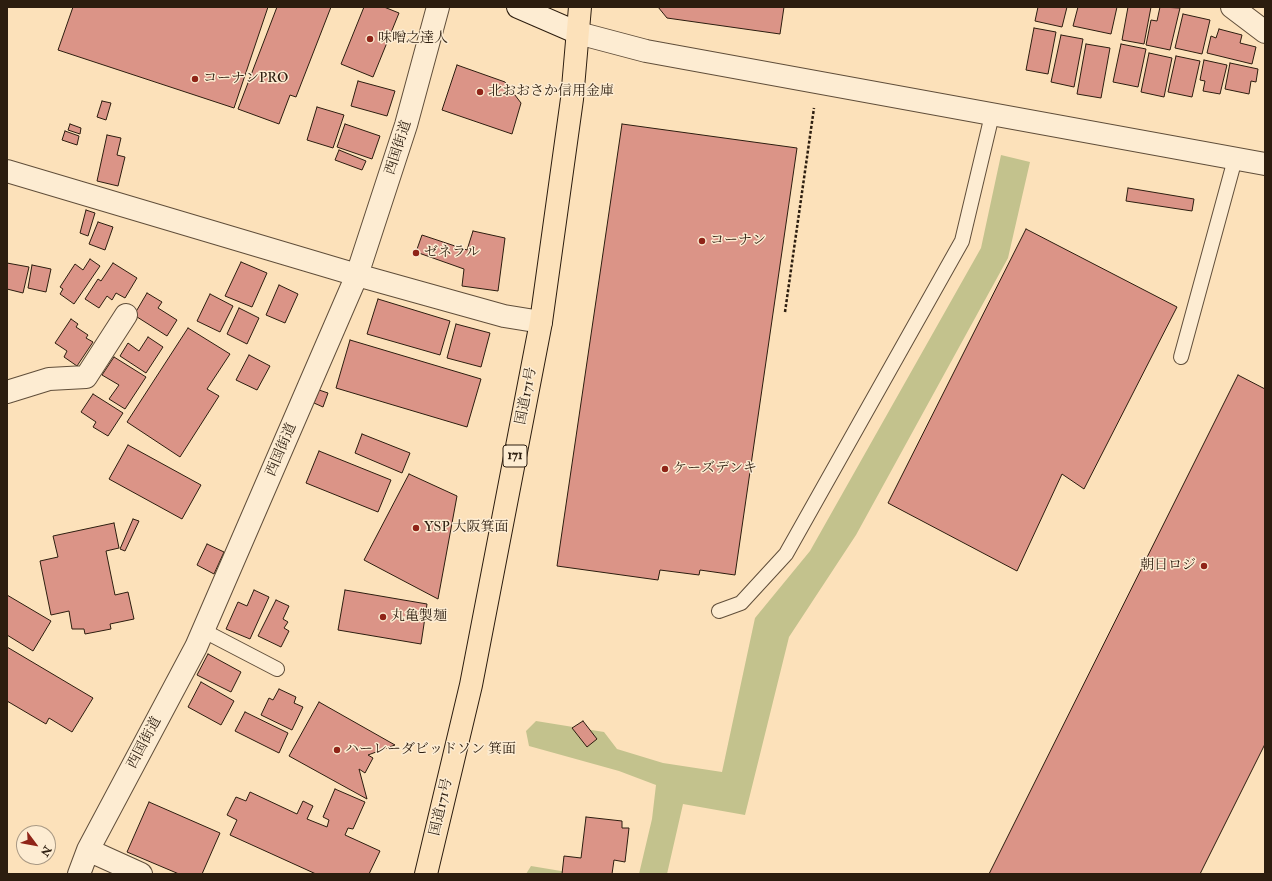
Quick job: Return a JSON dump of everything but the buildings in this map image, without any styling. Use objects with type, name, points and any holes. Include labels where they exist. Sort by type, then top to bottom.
[{"type":"highway","name":"国道171号","points":[[426,874],[471,685],[541,322],[572,99],[580,7]]},
{"type":"street","name":"西国街道","points":[[79,874],[88,850],[204,631],[358,275],[406,125],[438,7]]},
{"type":"street","points":[[518,7],[578,32],[646,51],[1265,164]]},
{"type":"street","points":[[1232,7],[1265,32]]},
{"type":"street","points":[[7,171],[358,275],[504,316],[541,322]]},
{"type":"street","points":[[7,392],[49,379],[86,377],[126,315]]},
{"type":"street","points":[[88,850],[141,874]]},
{"type":"lane","points":[[719,611],[741,603],[786,554],[962,241],[992,115]]},
{"type":"lane","points":[[1181,357],[1235,159]]},
{"type":"lane","points":[[204,631],[277,669]]},
{"type":"path","points":[[785,312],[814,108]]},
{"type":"shaded area","points":[[1001,155],[1030,162],[1008,258],[856,535],[789,637],[745,815],[683,804],[667,874],[639,874],[652,819],[656,785],[619,771],[529,746],[526,731],[536,721],[604,732],[617,749],[663,763],[722,772],[755,618],[810,551],[981,248]]},
{"type":"shaded area","points":[[531,866],[579,874],[526,874]]},
{"type":"place","name":"味噌之達人","points":[[370,39]]},
{"type":"place","name":"コーナンPRO","points":[[195,79]]},
{"type":"place","name":"北おおさか信用金庫","points":[[480,92]]},
{"type":"place","name":"コーナン","points":[[702,241]]},
{"type":"place","name":"ゼネラル","points":[[416,253]]},
{"type":"place","name":"ケーズデンキ","points":[[665,469]]},
{"type":"place","name":"YSP 大阪箕面","points":[[416,528]]},
{"type":"place","name":"朝日ロジ","points":[[1204,566]]},
{"type":"place","name":"丸亀製麺","points":[[383,617]]},
{"type":"place","name":"ハーレーダビッドソン 箕面","points":[[337,750]]}]
